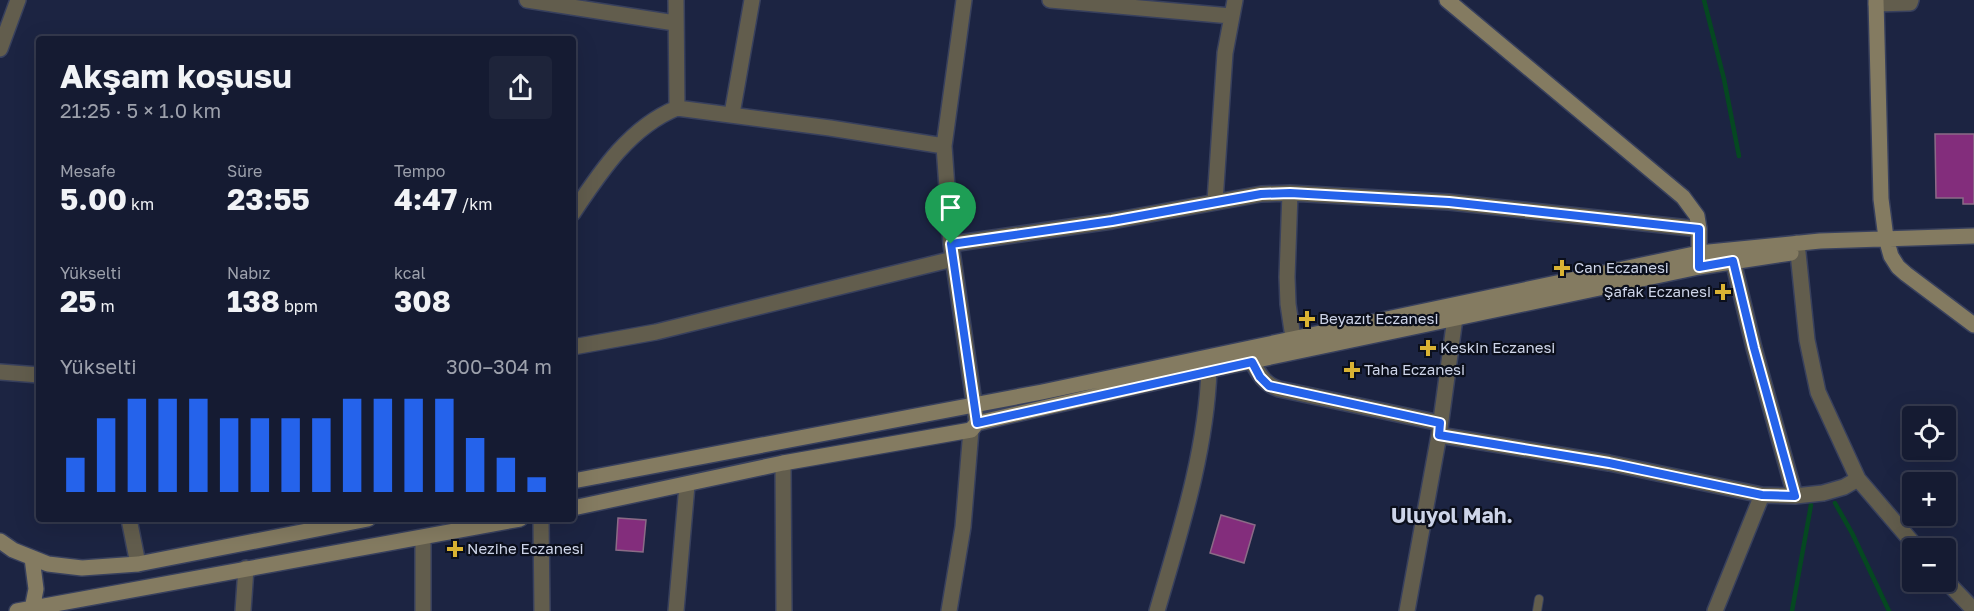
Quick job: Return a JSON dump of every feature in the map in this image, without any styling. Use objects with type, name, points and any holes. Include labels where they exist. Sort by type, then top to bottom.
[{"type":"main road","points":[[1452,2],[1683,197],[1697,216],[1699,260]]},
{"type":"main road","points":[[1876,2],[1881,199],[1886,238],[1891,256],[1898,267],[1974,325]]},
{"type":"main road","points":[[576,507],[783,463],[974,427],[1209,370],[1252,362],[1294,346],[1699,260],[1886,238],[1974,236]]},
{"type":"main road","points":[[576,480],[1455,318],[1699,260],[1733,261],[1797,247]]},
{"type":"main road","points":[[0,541],[32,558],[64,567],[138,564],[353,522]]},
{"type":"main road","points":[[24,610],[59,608],[246,568],[505,522]]},
{"type":"main road","points":[[24,610],[36,589],[32,558]]},
{"type":"street","points":[[0,49],[18,0]]},
{"type":"street","points":[[527,0],[675,23]]},
{"type":"street","points":[[676,0],[677,108]]},
{"type":"street","points":[[732,114],[752,0]]},
{"type":"street","points":[[949,611],[963,527],[974,427],[952,251],[944,146],[964,0]]},
{"type":"street","points":[[1050,0],[1231,16]]},
{"type":"street","points":[[1215,201],[1225,54],[1235,0]]},
{"type":"street","points":[[1876,2],[1910,3],[1911,0]]},
{"type":"street","points":[[576,208],[614,156],[639,130],[662,114],[677,108],[732,114],[944,146]]},
{"type":"street","points":[[576,184],[588,190]]},
{"type":"street","points":[[1290,193],[1287,277],[1294,346]]},
{"type":"street","points":[[576,346],[677,327],[952,251],[1261,194],[1290,193],[1449,202],[1699,229]]},
{"type":"street","points":[[1797,247],[1807,340],[1818,392],[1858,479],[1909,538]]},
{"type":"street","points":[[1733,261],[1754,348],[1795,496]]},
{"type":"street","points":[[1407,611],[1439,429],[1455,318]]},
{"type":"street","points":[[1252,362],[1260,377],[1269,386],[1279,389],[1439,429],[1762,495],[1795,496],[1833,490],[1858,479]]},
{"type":"street","points":[[1157,611],[1197,469],[1208,406],[1209,370]]},
{"type":"street","points":[[0,372],[36,375]]},
{"type":"street","points":[[783,463],[784,611]]},
{"type":"street","points":[[676,611],[687,485]]},
{"type":"street","points":[[1715,611],[1762,495]]},
{"type":"street","points":[[130,522],[138,564]]},
{"type":"street","points":[[541,522],[542,611]]},
{"type":"street","points":[[423,538],[423,611]]},
{"type":"street","points":[[243,611],[246,568]]},
{"type":"street","points":[[1956,591],[1974,610]]},
{"type":"lane","points":[[1537,611],[1539,599]]},
{"type":"building","points":[[1935,134],[1974,134],[1974,204],[1963,204],[1963,198],[1936,198]]},
{"type":"building","points":[[1221,515],[1255,525],[1244,563],[1210,553]]},
{"type":"building","points":[[618,518],[646,520],[643,552],[616,550]]},
{"type":"waterway","points":[[1704,0],[1724,79],[1739,156]]},
{"type":"waterway","points":[[1835,503],[1889,611]]},
{"type":"waterway","points":[[1792,611],[1811,505]]},
{"type":"place","name":"Can Eczanesi","points":[[1562,268]]},
{"type":"place","name":"Şafak Eczanesi","points":[[1723,292]]},
{"type":"place","name":"Beyazıt Eczanesi","points":[[1307,319]]},
{"type":"place","name":"Keskin Eczanesi","points":[[1428,348]]},
{"type":"place","name":"Taha Eczanesi","points":[[1352,370]]},
{"type":"place","name":"Nezihe Eczanesi","points":[[455,549]]},
{"type":"district","name":"Uluyol Mah.","points":[[1452,516]]},
{"type":"route","points":[[1290,193],[1449,202],[1699,229],[1699,267],[1733,261],[1754,348],[1795,496],[1762,495],[1609,463],[1439,435],[1440,423],[1269,386],[1260,377],[1252,362],[977,423],[951,244],[1112,221],[1261,194],[1290,193]]}]
